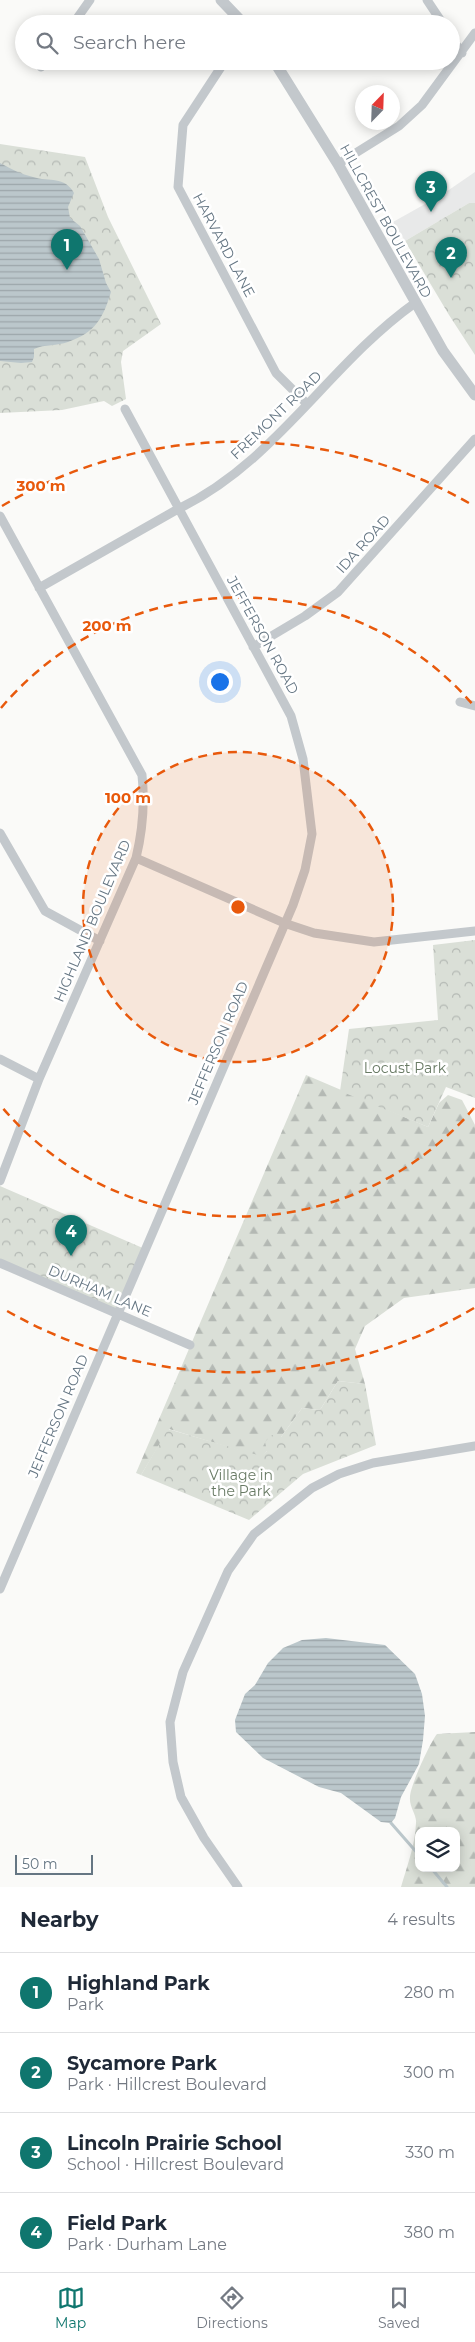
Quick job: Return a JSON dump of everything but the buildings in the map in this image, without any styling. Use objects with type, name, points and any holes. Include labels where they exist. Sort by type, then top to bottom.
[{"type":"street","points":[[79,15],[90,0]]},
{"type":"street","points":[[221,0],[235,15]]},
{"type":"street","points":[[427,0],[436,15]]},
{"type":"street","points":[[460,56],[475,33]]},
{"type":"street","name":"HARVARD LANE","points":[[219,70],[183,125],[178,187],[276,373],[307,404]]},
{"type":"street","name":"HILLCREST BOULEVARD","points":[[280,70],[338,164],[443,352],[475,395]]},
{"type":"street","points":[[338,164],[399,126],[422,105],[449,70]]},
{"type":"street","name":"FREMONT ROAD","points":[[39,588],[200,498],[242,468],[282,432],[386,324],[414,303]]},
{"type":"street","name":"JEFFERSON ROAD","points":[[0,1588],[284,923],[304,870],[312,834],[300,743],[291,716],[125,409]]},
{"type":"street","name":"IDA ROAD","points":[[253,647],[305,616],[338,592],[475,439]]},
{"type":"street","name":"HIGHLAND BOULEVARD","points":[[0,516],[142,775],[145,798],[143,829],[136,858],[40,1079],[0,1181]]},
{"type":"street","points":[[460,702],[475,706]]},
{"type":"street","points":[[0,833],[45,911],[100,941]]},
{"type":"street","points":[[136,858],[284,923],[324,935],[374,942],[475,931]]},
{"type":"street","points":[[0,1059],[40,1079]]},
{"type":"street","name":"DURHAM LANE","points":[[0,1264],[117,1312],[190,1345]]},
{"type":"street","points":[[238,1887],[204,1838],[180,1798],[173,1762],[170,1722],[183,1672],[228,1571],[254,1534],[312,1488],[339,1474],[373,1463],[475,1446]]},
{"type":"shaded area","points":[[0,163],[24,174],[56,180],[70,188],[74,193],[68,207],[70,218],[80,226],[99,259],[106,283],[111,292],[101,317],[92,329],[68,342],[34,349],[32,362],[0,361]]},
{"type":"shaded area","points":[[475,172],[475,203],[469,203],[405,241],[393,222],[443,194]]},
{"type":"shaded area","points":[[326,1638],[385,1645],[415,1674],[422,1694],[425,1716],[423,1740],[419,1764],[401,1797],[395,1818],[391,1823],[381,1822],[341,1793],[319,1787],[263,1758],[236,1732],[235,1720],[245,1694],[255,1685],[268,1663],[283,1648],[302,1640]]},
{"type":"green space","points":[[0,144],[85,157],[108,217],[161,324],[123,351],[121,362],[126,399],[112,406],[104,401],[62,410],[0,413]]},
{"type":"green space","points":[[469,203],[475,203],[475,355],[405,241]]},
{"type":"green space","name":"Locust Park","points":[[475,940],[475,1098],[446,1087],[428,1127],[340,1091],[349,1029],[438,1020],[433,945]]},
{"type":"green space","points":[[306,1075],[428,1127],[439,1103],[448,1095],[462,1100],[475,1125],[475,1288],[404,1298],[365,1326],[355,1349],[365,1384],[338,1381],[320,1410],[302,1408],[281,1437],[261,1457],[169,1429],[141,1475],[136,1473]]},
{"type":"green space","points":[[0,1186],[145,1249],[117,1312],[0,1263]]},
{"type":"green space","name":"Village in the Park","points":[[338,1381],[365,1384],[376,1445],[303,1474],[249,1520],[141,1475],[168,1429],[261,1456],[267,1451],[265,1442],[271,1435],[281,1437],[302,1408],[320,1410]]},
{"type":"green space","points":[[475,1732],[475,1887],[401,1887],[415,1831],[415,1872],[460,1872],[460,1827],[415,1827],[416,1820],[410,1801],[411,1792],[437,1734]]},
{"type":"waterway","points":[[391,1823],[415,1850]]},
{"type":"waterway","points":[[434,1872],[447,1887]]},
{"type":"place","name":"Lincoln Prairie School","points":[[431,212]]},
{"type":"place","name":"Highland Park","points":[[67,270]]},
{"type":"place","name":"Sycamore Park","points":[[451,278]]},
{"type":"place","name":"Field Park","points":[[71,1256]]}]
